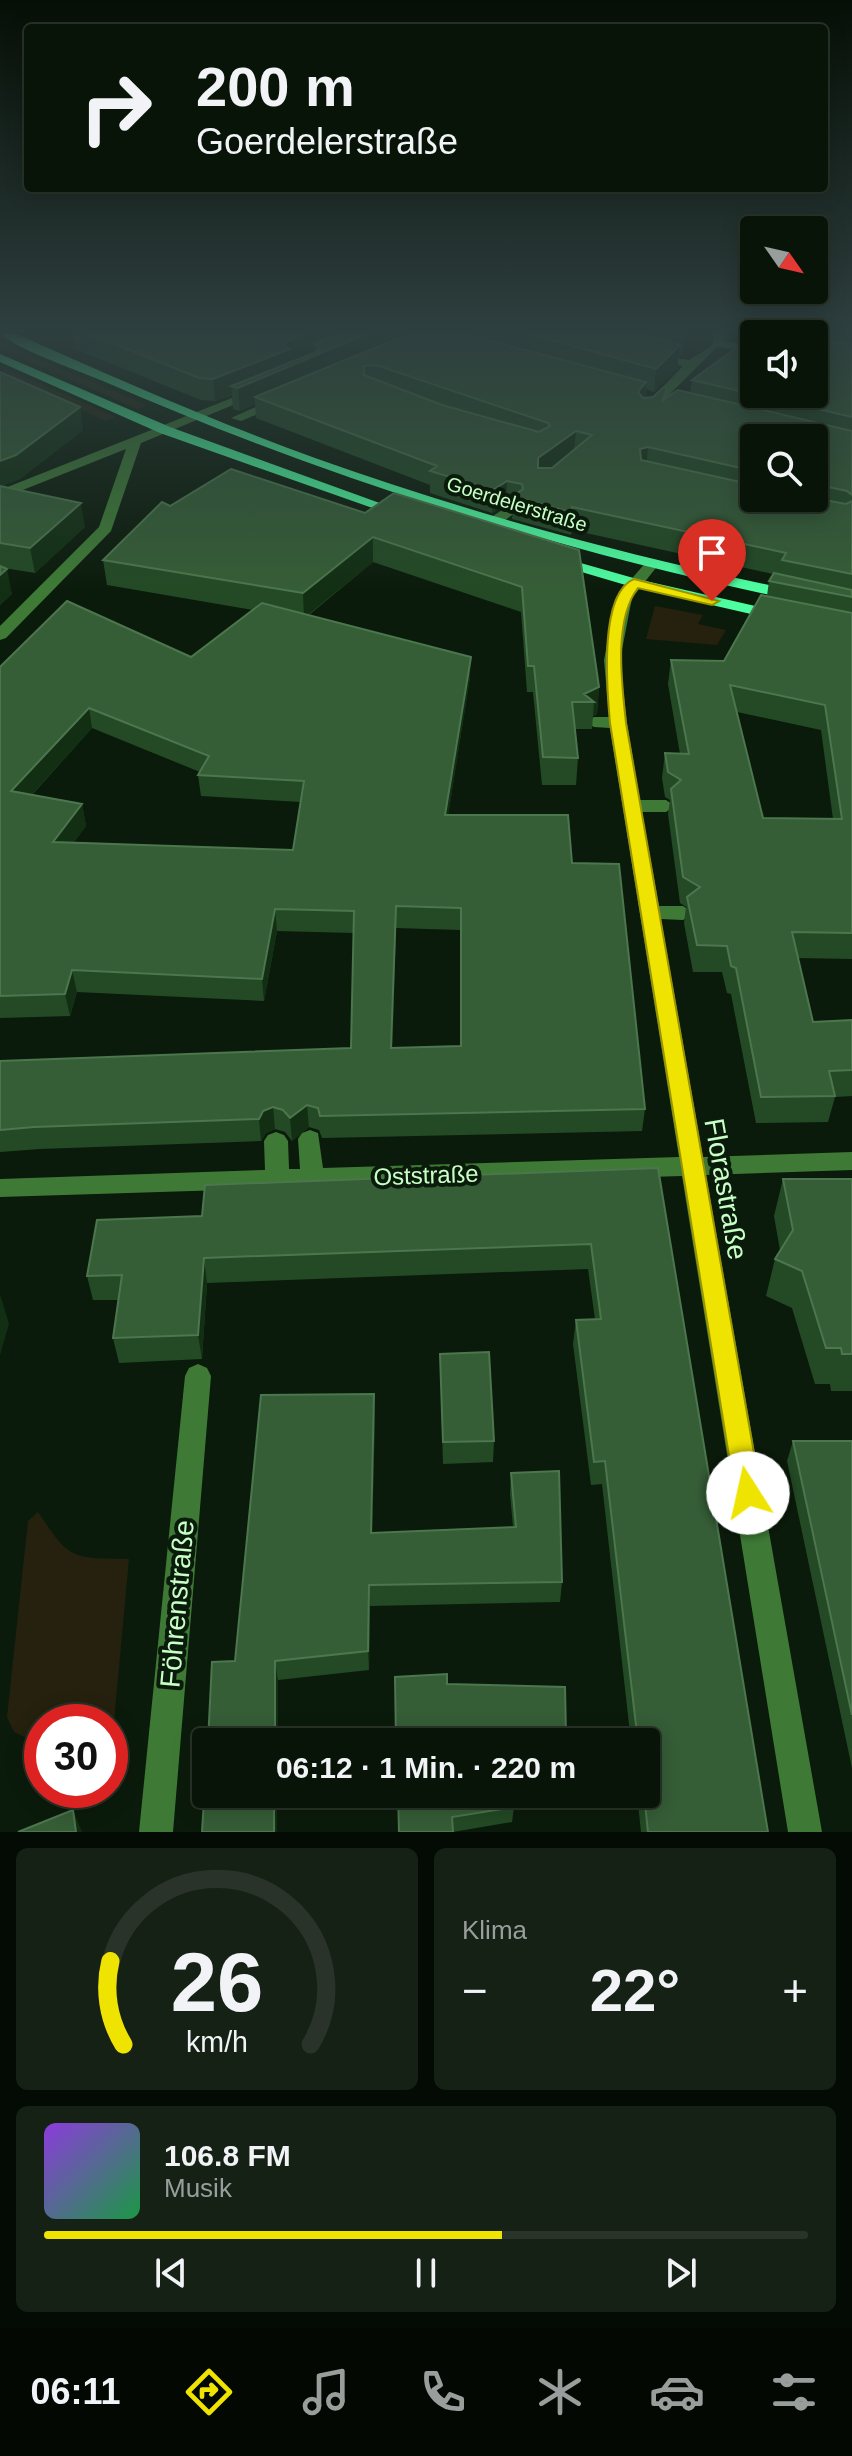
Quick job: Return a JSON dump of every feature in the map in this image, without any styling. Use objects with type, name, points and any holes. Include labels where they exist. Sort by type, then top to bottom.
[{"type":"main road","points":[[139,418],[413,517]]},
{"type":"main road","name":"Goerdelerstraße","points":[[223,418],[495,521],[652,564],[812,598]]},
{"type":"main road","name":"Goerdelerstraße","points":[[546,558],[634,583],[791,617]]},
{"type":"street","points":[[0,495],[165,430],[185,418]]},
{"type":"street","points":[[0,635],[106,528],[135,442]]},
{"type":"street","points":[[495,521],[513,509]]},
{"type":"street","name":"Florastraße","points":[[652,564],[624,597],[612,660],[606,723],[632,806],[805,1832]]},
{"type":"street","points":[[632,806],[666,806]]},
{"type":"street","points":[[649,912],[683,913]]},
{"type":"street","points":[[310,1139],[312,1179]]},
{"type":"street","points":[[276,1141],[277,1180]]},
{"type":"street","name":"Oststraße","points":[[0,1188],[852,1161]]},
{"type":"street","name":"Föhrenstraße","points":[[156,1832],[198,1376]]},
{"type":"shaded area","points":[[655,606],[703,615],[698,624],[726,630],[717,645],[646,639]]},
{"type":"shaded area","points":[[38,1512],[58,1539],[74,1553],[95,1558],[129,1559],[116,1704],[24,1704],[24,1737],[14,1732],[7,1717],[28,1521]]},
{"type":"building","points":[[0,418],[65,418],[16,455],[0,461]]},
{"type":"building","points":[[312,418],[490,418],[539,432],[550,426],[535,418],[799,418],[822,424],[740,424],[740,468],[648,447],[640,449],[641,460],[740,482],[740,512],[828,512],[828,501],[846,504],[852,501],[852,574],[782,560],[786,553],[572,507],[573,513],[513,496],[523,489],[522,484],[507,481],[493,490],[430,471],[437,466]],"holes":[[[576,431],[592,435],[552,468],[538,468],[538,458]]]},
{"type":"building","points":[[828,425],[852,431],[852,495],[828,487]]},
{"type":"building","points":[[231,469],[365,513],[394,493],[579,550],[599,687],[584,694],[594,702],[572,702],[578,758],[543,757],[534,666],[528,666],[522,587],[373,537],[303,593],[103,560],[162,502],[170,506]]},
{"type":"building","points":[[0,486],[81,503],[30,548],[0,543]]},
{"type":"building","points":[[774,573],[852,590],[852,597],[769,581]]},
{"type":"building","points":[[761,595],[852,613],[852,933],[792,932],[813,1022],[852,1020],[852,1070],[829,1071],[835,1096],[761,1097],[736,968],[731,966],[727,946],[697,945],[687,897],[700,887],[683,877],[671,789],[681,780],[668,772],[665,753],[689,754],[671,660],[724,661]],"holes":[[[730,685],[825,705],[842,819],[763,818]]]},
{"type":"building","points":[[67,601],[191,657],[262,603],[471,657],[445,815],[568,815],[572,863],[619,864],[645,1109],[320,1116],[318,1108],[307,1105],[290,1118],[283,1110],[273,1107],[263,1111],[259,1119],[0,1130],[0,1061],[351,1048],[354,911],[275,909],[262,979],[72,970],[65,994],[0,996],[0,667]],"holes":[[[89,708],[209,756],[198,775],[304,781],[293,850],[53,842],[82,804],[11,791]],[[396,906],[461,908],[461,1046],[391,1048]]]},
{"type":"building","points":[[658,1168],[768,1832],[648,1832],[645,1808],[660,1808],[660,1728],[636,1728],[605,1461],[594,1462],[576,1320],[601,1319],[591,1244],[204,1258],[198,1335],[113,1338],[122,1275],[87,1276],[97,1220],[202,1216],[205,1185]]},
{"type":"building","points":[[783,1179],[852,1179],[852,1354],[842,1354],[841,1348],[826,1348],[802,1271],[775,1259],[793,1230]]},
{"type":"building","points":[[489,1352],[494,1441],[443,1442],[440,1354]]},
{"type":"building","points":[[374,1394],[371,1533],[516,1527],[511,1473],[559,1471],[562,1582],[369,1585],[368,1651],[275,1661],[275,1728],[209,1728],[212,1662],[235,1661],[261,1395]]},
{"type":"building","points":[[793,1441],[852,1441],[852,1715]]},
{"type":"building","points":[[447,1674],[447,1684],[565,1687],[566,1728],[396,1728],[395,1677]]},
{"type":"building","points":[[204,1808],[274,1808],[274,1832],[202,1832]]},
{"type":"building","points":[[398,1808],[508,1808],[452,1817],[453,1832],[399,1832]]},
{"type":"building","points":[[73,1810],[76,1832],[18,1832]]},
{"type":"route","points":[[712,601],[634,583],[624,597],[612,660],[618,723],[748,1493]]}]
